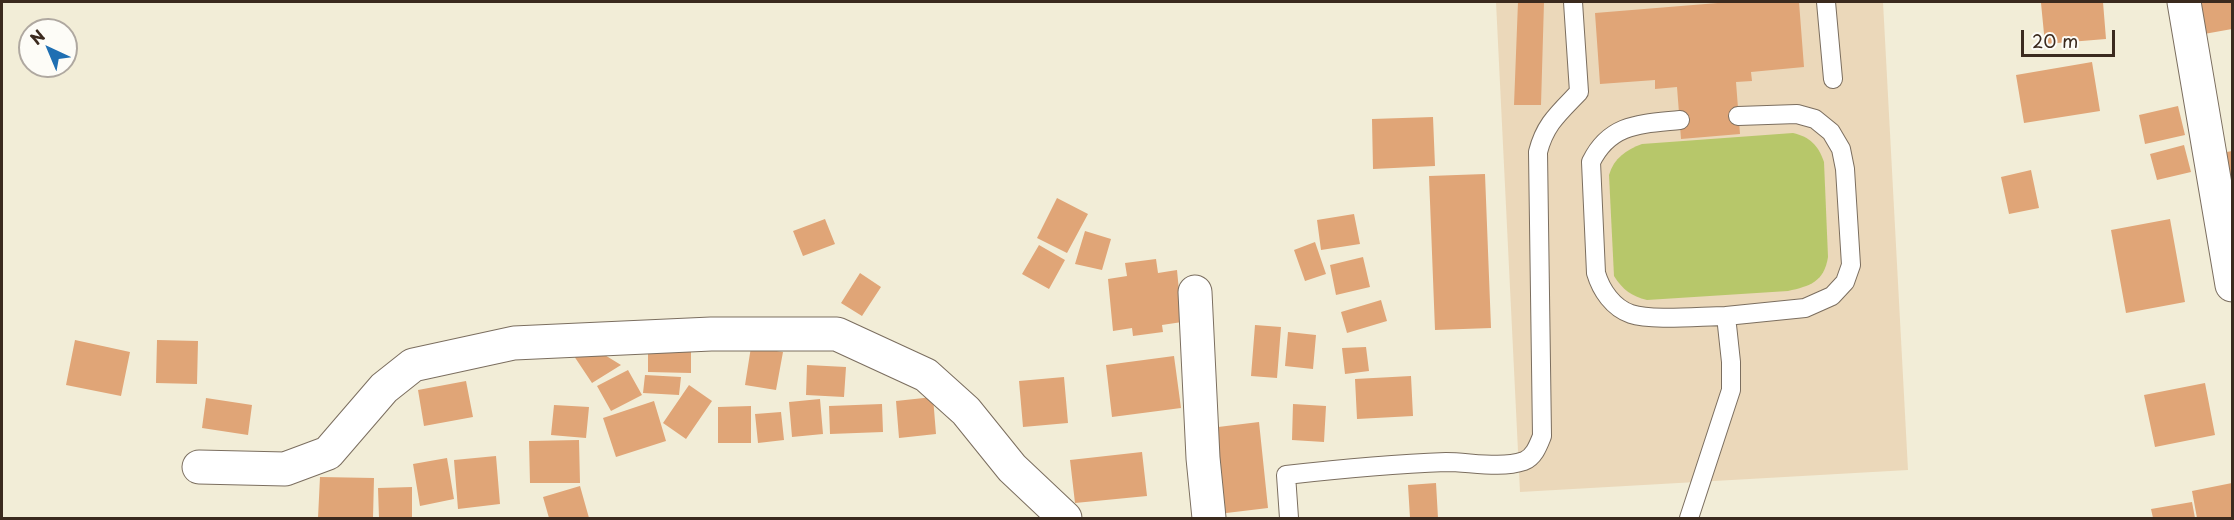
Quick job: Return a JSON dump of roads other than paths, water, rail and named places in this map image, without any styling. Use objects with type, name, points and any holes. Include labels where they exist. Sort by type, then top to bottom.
[{"type":"street","points":[[2184,2],[2232,285]]},
{"type":"street","points":[[1196,292],[1203,458],[1209,519]]},
{"type":"street","points":[[198,467],[285,469],[328,453],[384,388],[413,365],[514,343],[711,334],[837,334],[926,375],[966,411],[1012,468],[1065,519]]},
{"type":"lane","points":[[1289,519],[1286,474],[1362,466],[1449,462],[1502,464],[1525,461],[1536,452],[1542,436],[1538,152],[1542,134],[1578,92],[1573,2]]},
{"type":"lane","points":[[1826,2],[1833,79]]},
{"type":"lane","points":[[1680,120],[1638,124],[1622,129],[1606,139],[1591,162],[1596,273],[1600,286],[1610,299],[1630,314],[1645,317],[1726,316],[1805,308],[1832,296],[1845,282],[1851,265],[1845,169],[1841,149],[1831,132],[1815,119],[1797,114],[1738,116]]},
{"type":"lane","points":[[1689,519],[1731,390],[1731,362],[1726,316]]}]
